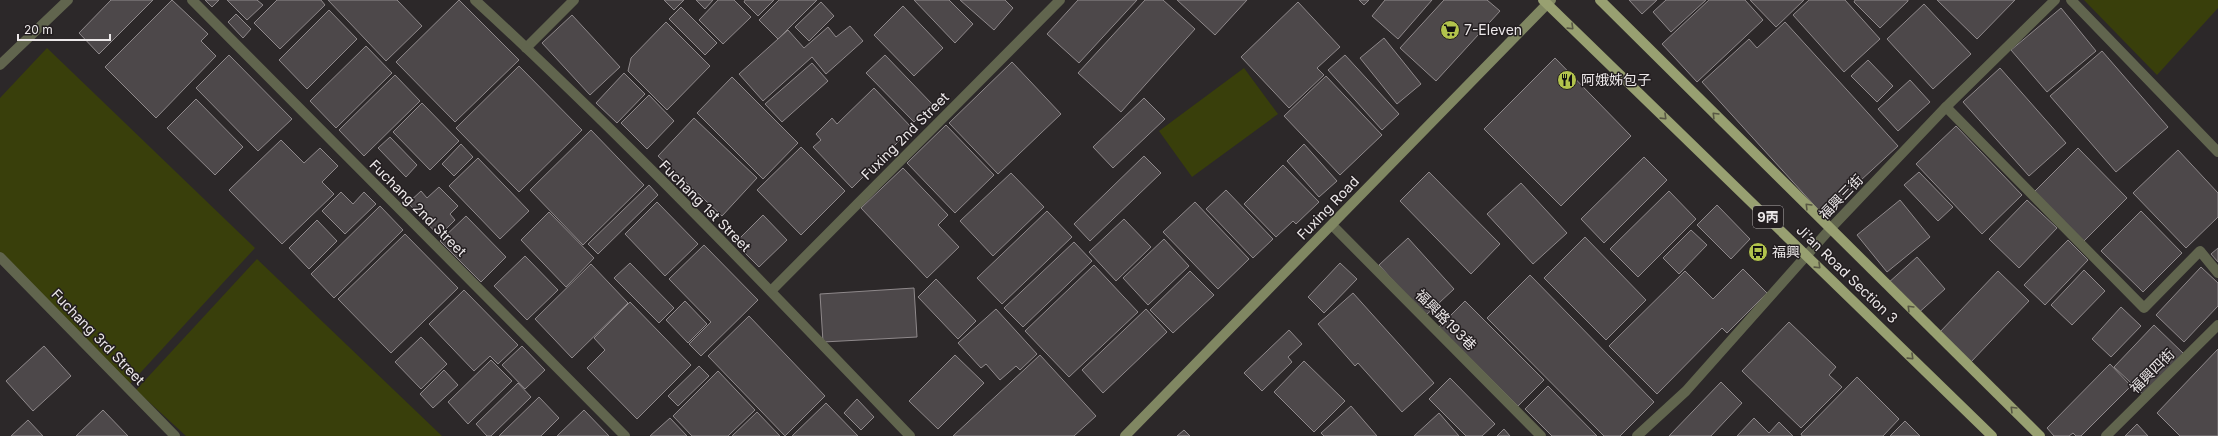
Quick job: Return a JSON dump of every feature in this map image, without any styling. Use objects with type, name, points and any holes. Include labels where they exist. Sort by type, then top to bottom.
[{"type":"main road","name":"Ji’an Road Section 3","points":[[1600,0],[2040,436]]},
{"type":"main road","name":"Ji’an Road Section 3","points":[[1547,1],[1992,436]]},
{"type":"street","points":[[0,65],[68,0]]},
{"type":"street","name":"Fuchang 2nd Street","points":[[192,0],[625,436]]},
{"type":"street","name":"Fuchang 1st Street","points":[[475,0],[526,48],[771,291],[910,436]]},
{"type":"street","points":[[526,48],[574,0]]},
{"type":"street","name":"Fuxing 2nd Street","points":[[771,291],[1060,0]]},
{"type":"street","name":"福興三街","points":[[1637,436],[1686,391],[1830,229],[1946,107],[2056,0]]},
{"type":"street","points":[[2071,0],[2218,152]]},
{"type":"street","name":"Fuxing Road","points":[[1124,436],[1332,225],[1547,1]]},
{"type":"street","points":[[1946,107],[2144,308],[2200,251],[2218,273]]},
{"type":"street","name":"福興路193巷","points":[[1332,225],[1541,436]]},
{"type":"street","name":"Fuchang 3rd Street","points":[[0,257],[175,436]]},
{"type":"street","name":"福興四街","points":[[2106,436],[2218,326]]},
{"type":"green space","points":[[2084,0],[2218,0],[2218,8],[2157,75]]},
{"type":"green space","points":[[47,48],[255,248],[130,384],[0,262],[0,98]]},
{"type":"green space","points":[[1244,68],[1278,114],[1192,177],[1159,131]]},
{"type":"green space","points":[[257,259],[442,436],[186,436],[136,390]]},
{"type":"building","points":[[111,0],[153,0],[99,54],[79,33]]},
{"type":"building","points":[[172,0],[208,34],[201,41],[216,56],[156,118],[105,67]]},
{"type":"building","points":[[205,0],[219,0],[212,7]]},
{"type":"building","points":[[227,0],[257,0],[263,5],[247,20]]},
{"type":"building","points":[[277,0],[321,0],[325,5],[280,49],[254,23]]},
{"type":"building","points":[[328,0],[397,0],[422,26],[386,61]]},
{"type":"building","points":[[459,0],[519,60],[455,122],[396,62]]},
{"type":"building","points":[[664,0],[684,0],[674,10]]},
{"type":"building","points":[[696,0],[713,0],[705,9]]},
{"type":"building","points":[[718,0],[734,0],[751,17],[723,44],[699,20]]},
{"type":"building","points":[[745,0],[774,0],[758,16],[744,2]]},
{"type":"building","points":[[779,0],[817,0],[778,39],[759,20]]},
{"type":"building","points":[[914,0],[949,0],[973,24],[955,43]]},
{"type":"building","points":[[960,0],[1005,0],[1013,8],[994,30]]},
{"type":"building","points":[[1078,0],[1137,0],[1079,63],[1047,34]]},
{"type":"building","points":[[1145,0],[1163,0],[1195,29],[1121,112],[1078,73]]},
{"type":"building","points":[[1177,0],[1247,0],[1215,35]]},
{"type":"building","points":[[1359,0],[1369,0],[1364,5]]},
{"type":"building","points":[[1385,0],[1432,0],[1398,39],[1372,16]]},
{"type":"building","name":"7-Eleven","points":[[1444,0],[1487,0],[1500,11],[1436,81],[1400,48]]},
{"type":"building","points":[[1629,0],[1657,0],[1642,14]]},
{"type":"building","points":[[1666,0],[1706,0],[1671,32],[1653,12]]},
{"type":"building","points":[[1709,0],[1745,0],[1763,20],[1697,82],[1662,44]]},
{"type":"building","points":[[1750,0],[1804,0],[1776,27]]},
{"type":"building","points":[[1809,0],[1845,0],[1880,39],[1844,72],[1793,15]]},
{"type":"building","points":[[1855,0],[1908,1],[1880,28],[1854,2]]},
{"type":"building","points":[[1937,0],[2015,0],[1977,39]]},
{"type":"building","points":[[821,2],[834,16],[809,41],[795,27]]},
{"type":"building","points":[[1298,2],[1340,47],[1317,68],[1324,75],[1289,108],[1241,57]]},
{"type":"building","points":[[1924,4],[1971,54],[1933,89],[1887,39]]},
{"type":"building","points":[[903,6],[943,48],[914,76],[874,35]]},
{"type":"building","points":[[681,7],[717,43],[705,55],[669,19]]},
{"type":"building","points":[[2061,8],[2096,51],[2047,92],[2011,50]]},
{"type":"building","points":[[329,10],[357,39],[307,89],[279,60]]},
{"type":"building","points":[[236,14],[251,29],[243,38],[228,22]]},
{"type":"building","points":[[572,15],[620,67],[590,95],[542,43]]},
{"type":"building","points":[[666,22],[710,66],[667,110],[628,71],[631,58]]},
{"type":"building","points":[[1785,22],[1898,146],[1823,215],[1702,82],[1749,39],[1757,48]]},
{"type":"building","points":[[850,26],[863,41],[826,74],[812,57],[763,101],[739,74],[788,30],[804,48],[828,27],[836,37]]},
{"type":"building","points":[[1384,38],[1421,84],[1397,104],[1360,58]]},
{"type":"building","points":[[366,46],[392,73],[336,128],[310,101]]},
{"type":"building","points":[[2102,51],[2168,127],[2116,172],[2050,96]]},
{"type":"building","points":[[229,55],[292,119],[258,151],[196,88]]},
{"type":"building","points":[[885,55],[932,104],[914,122],[866,73]]},
{"type":"building","points":[[1345,55],[1399,114],[1382,130],[1328,70]]},
{"type":"building","points":[[1555,58],[1631,136],[1561,206],[1484,129]]},
{"type":"building","points":[[1868,60],[1893,86],[1877,102],[1851,76]]},
{"type":"building","points":[[1012,62],[1061,114],[998,174],[949,123]]},
{"type":"building","points":[[812,63],[828,81],[782,122],[765,104]]},
{"type":"building","points":[[519,66],[582,130],[519,192],[456,128]]},
{"type":"building","points":[[2000,68],[2066,143],[2029,176],[1963,102]]},
{"type":"building","points":[[624,73],[645,94],[617,123],[596,103]]},
{"type":"building","points":[[395,75],[420,101],[364,156],[339,130]]},
{"type":"building","points":[[1326,76],[1382,135],[1340,175],[1284,116]]},
{"type":"building","points":[[732,77],[798,143],[763,179],[697,113]]},
{"type":"building","points":[[1910,80],[1930,102],[1898,131],[1878,109]]},
{"type":"building","points":[[874,88],[912,128],[852,188],[813,147],[821,140],[816,134],[832,118],[837,124]]},
{"type":"building","points":[[649,95],[674,121],[647,149],[621,123]]},
{"type":"building","points":[[1144,98],[1165,119],[1113,168],[1093,147]]},
{"type":"building","points":[[196,99],[243,147],[215,175],[167,128]]},
{"type":"building","points":[[422,103],[459,141],[430,170],[393,132]]},
{"type":"building","points":[[694,118],[757,178],[722,216],[658,156]]},
{"type":"building","points":[[946,125],[994,175],[955,213],[907,163]]},
{"type":"building","points":[[1956,126],[2022,195],[1982,234],[1916,164]]},
{"type":"building","points":[[591,130],[644,185],[583,245],[530,190]]},
{"type":"building","points":[[390,137],[417,165],[406,177],[378,148]]},
{"type":"building","points":[[281,140],[304,163],[320,148],[338,166],[322,182],[334,194],[282,244],[229,190]]},
{"type":"building","points":[[461,144],[473,157],[454,176],[442,164]]},
{"type":"building","points":[[1304,144],[1337,181],[1319,197],[1287,161]]},
{"type":"building","points":[[801,147],[845,191],[801,235],[757,190]]},
{"type":"building","points":[[2078,148],[2127,198],[2083,242],[2034,192]]},
{"type":"building","points":[[2178,150],[2218,193],[2218,217],[2186,248],[2133,193]]},
{"type":"building","points":[[1144,156],[1161,173],[1090,241],[1074,224]]},
{"type":"building","points":[[1644,157],[1667,180],[1604,243],[1581,219]]},
{"type":"building","points":[[478,158],[529,211],[500,239],[449,186]]},
{"type":"building","points":[[1283,165],[1319,202],[1296,224],[1293,221],[1276,237],[1244,204]]},
{"type":"building","points":[[903,168],[948,215],[938,225],[959,247],[927,278],[861,208]]},
{"type":"building","points":[[1429,172],[1500,244],[1471,274],[1400,201]]},
{"type":"building","points":[[1919,172],[1953,207],[1938,221],[1904,185]]},
{"type":"building","points":[[1011,173],[1044,207],[993,256],[960,221]]},
{"type":"building","points":[[1521,183],[1567,233],[1533,264],[1487,214]]},
{"type":"building","points":[[649,185],[658,195],[598,254],[588,244]]},
{"type":"building","points":[[439,187],[458,206],[450,214],[455,220],[439,236],[408,203],[421,191],[427,198]]},
{"type":"building","points":[[1226,190],[1273,239],[1253,258],[1206,209]]},
{"type":"building","points":[[1669,191],[1696,219],[1638,277],[1610,249]]},
{"type":"building","points":[[341,192],[353,204],[364,192],[376,204],[345,234],[322,211]]},
{"type":"building","points":[[1900,200],[1930,237],[1887,272],[1857,235]]},
{"type":"building","points":[[2027,200],[2057,228],[2019,268],[1989,239]]},
{"type":"building","points":[[657,202],[698,244],[665,276],[625,234]]},
{"type":"building","points":[[1195,202],[1249,259],[1218,289],[1163,232]]},
{"type":"building","points":[[1717,205],[1750,239],[1731,259],[1697,225]]},
{"type":"building","points":[[380,206],[403,230],[334,298],[311,274]]},
{"type":"building","points":[[1047,211],[1072,237],[1002,304],[977,278]]},
{"type":"building","points":[[2141,211],[2182,253],[2143,292],[2101,251]]},
{"type":"building","points":[[549,212],[594,258],[566,287],[521,240]]},
{"type":"building","points":[[763,215],[787,240],[759,267],[735,243]]},
{"type":"building","points":[[466,216],[506,257],[481,282],[440,241]]},
{"type":"building","points":[[1124,219],[1151,247],[1116,281],[1089,252]]},
{"type":"building","points":[[317,220],[337,241],[309,269],[289,248]]},
{"type":"building","points":[[1691,230],[1707,245],[1679,274],[1663,258]]},
{"type":"building","points":[[405,234],[458,288],[391,353],[338,299]]},
{"type":"building","points":[[1585,237],[1646,300],[1606,340],[1544,278]]},
{"type":"building","points":[[1408,238],[1454,289],[1425,316],[1379,265]]},
{"type":"building","points":[[1164,239],[1189,266],[1148,305],[1123,278]]},
{"type":"building","points":[[2068,240],[2088,260],[2045,305],[2024,285]]},
{"type":"building","points":[[1074,242],[1092,261],[1023,327],[1004,308]]},
{"type":"building","points":[[704,245],[758,300],[701,356],[689,344],[711,322],[669,279]]},
{"type":"building","points":[[2218,248],[2218,262],[2211,254]]},
{"type":"building","points":[[525,256],[558,290],[527,320],[494,286]]},
{"type":"building","points":[[1917,257],[1945,289],[1915,316],[1887,284]]},
{"type":"building","points":[[630,263],[674,308],[659,323],[614,278]]},
{"type":"building","points":[[1340,263],[1357,279],[1324,313],[1308,297]]},
{"type":"building","points":[[591,264],[628,303],[572,358],[535,319]]},
{"type":"building","points":[[1094,265],[1138,312],[1069,377],[1025,331]]},
{"type":"building","points":[[2201,267],[2218,283],[2218,306],[2184,342],[2156,315]]},
{"type":"building","points":[[1743,269],[1767,293],[1727,333],[1722,328],[1657,394],[1609,346],[1685,271],[1713,299]]},
{"type":"building","points":[[2084,270],[2105,291],[2072,325],[2051,305]]},
{"type":"building","points":[[1190,271],[1214,295],[1173,333],[1150,310]]},
{"type":"building","points":[[1998,271],[2029,301],[1970,363],[1939,333]]},
{"type":"building","points":[[1530,275],[1654,402],[1620,436],[1604,436],[1487,318]]},
{"type":"building","points":[[936,279],[976,321],[958,339],[918,297]]},
{"type":"building","points":[[914,288],[917,337],[823,342],[820,294]]},
{"type":"building","points":[[464,290],[518,345],[498,364],[490,356],[474,371],[429,324]]},
{"type":"building","points":[[1353,293],[1434,383],[1402,412],[1358,363],[1355,366],[1318,324]]},
{"type":"building","points":[[685,301],[707,324],[688,343],[666,320]]},
{"type":"building","points":[[1465,301],[1544,380],[1518,406],[1439,327]]},
{"type":"building","points":[[630,302],[691,365],[637,419],[587,368],[605,350],[594,338]]},
{"type":"building","points":[[2121,307],[2141,326],[2111,357],[2092,339]]},
{"type":"building","points":[[996,309],[1037,354],[1020,370],[1016,366],[1000,380],[986,364],[981,368],[958,343]]},
{"type":"building","points":[[1146,309],[1167,332],[1103,393],[1082,370]]},
{"type":"building","points":[[749,316],[825,396],[785,436],[708,356]]},
{"type":"building","points":[[1789,322],[1836,367],[1829,375],[1842,387],[1801,428],[1742,371]]},
{"type":"building","points":[[2154,325],[2185,355],[2146,397],[2114,367]]},
{"type":"building","points":[[1289,330],[1302,344],[1288,357],[1292,362],[1262,391],[1244,373]]},
{"type":"building","points":[[421,337],[447,364],[421,389],[395,362]]},
{"type":"building","points":[[44,346],[71,376],[33,411],[6,381]]},
{"type":"building","points":[[522,346],[545,370],[525,389],[502,365]]},
{"type":"building","points":[[2218,349],[2218,436],[2180,436],[2157,413]]},
{"type":"building","points":[[955,355],[984,383],[938,429],[909,401]]},
{"type":"building","points":[[1040,355],[1096,416],[1074,436],[953,436]]},
{"type":"building","points":[[491,360],[512,381],[468,424],[448,402]]},
{"type":"building","points":[[1304,361],[1345,401],[1314,432],[1274,392]]},
{"type":"building","points":[[2110,364],[2131,386],[2081,436],[2076,436],[2073,433],[2069,436],[2054,436],[2047,428]]},
{"type":"building","points":[[699,366],[709,376],[678,406],[668,396]]},
{"type":"building","points":[[444,370],[458,385],[433,408],[420,394]]},
{"type":"building","points":[[718,371],[755,410],[728,436],[692,436],[673,416]]},
{"type":"building","points":[[1857,377],[1899,419],[1883,436],[1802,436],[1801,434]]},
{"type":"building","points":[[1450,378],[1495,424],[1482,436],[1466,436],[1429,399]]},
{"type":"building","points":[[1721,382],[1742,403],[1711,436],[1669,436]]},
{"type":"building","points":[[518,383],[531,397],[491,436],[487,436],[476,424]]},
{"type":"building","points":[[1548,386],[1597,436],[1552,436],[1525,409]]},
{"type":"building","points":[[539,397],[559,418],[541,436],[499,436]]},
{"type":"building","points":[[857,399],[874,417],[861,430],[844,413]]},
{"type":"building","points":[[826,403],[858,436],[792,436]]},
{"type":"building","points":[[1351,406],[1377,436],[1324,436],[1321,433]]},
{"type":"building","points":[[103,410],[128,436],[76,436]]},
{"type":"building","points":[[584,410],[609,436],[557,436]]},
{"type":"building","points":[[757,412],[780,436],[732,436]]},
{"type":"building","points":[[1439,413],[1459,436],[1414,436]]},
{"type":"building","points":[[670,418],[687,436],[650,436]]},
{"type":"building","points":[[1754,418],[1769,433],[1779,422],[1793,436],[1737,436]]},
{"type":"building","points":[[28,420],[43,436],[11,436]]},
{"type":"building","points":[[1905,421],[1920,436],[1890,436]]},
{"type":"building","points":[[2137,424],[2148,436],[2125,436]]},
{"type":"building","points":[[1504,429],[1510,436],[1497,436]]},
{"type":"building","points":[[1184,430],[1190,436],[1177,436]]},
{"type":"place","name":"7-Eleven","points":[[1450,30]]},
{"type":"place","name":"阿娥姊包子","points":[[1567,80]]},
{"type":"place","name":"福興","points":[[1758,252]]}]
